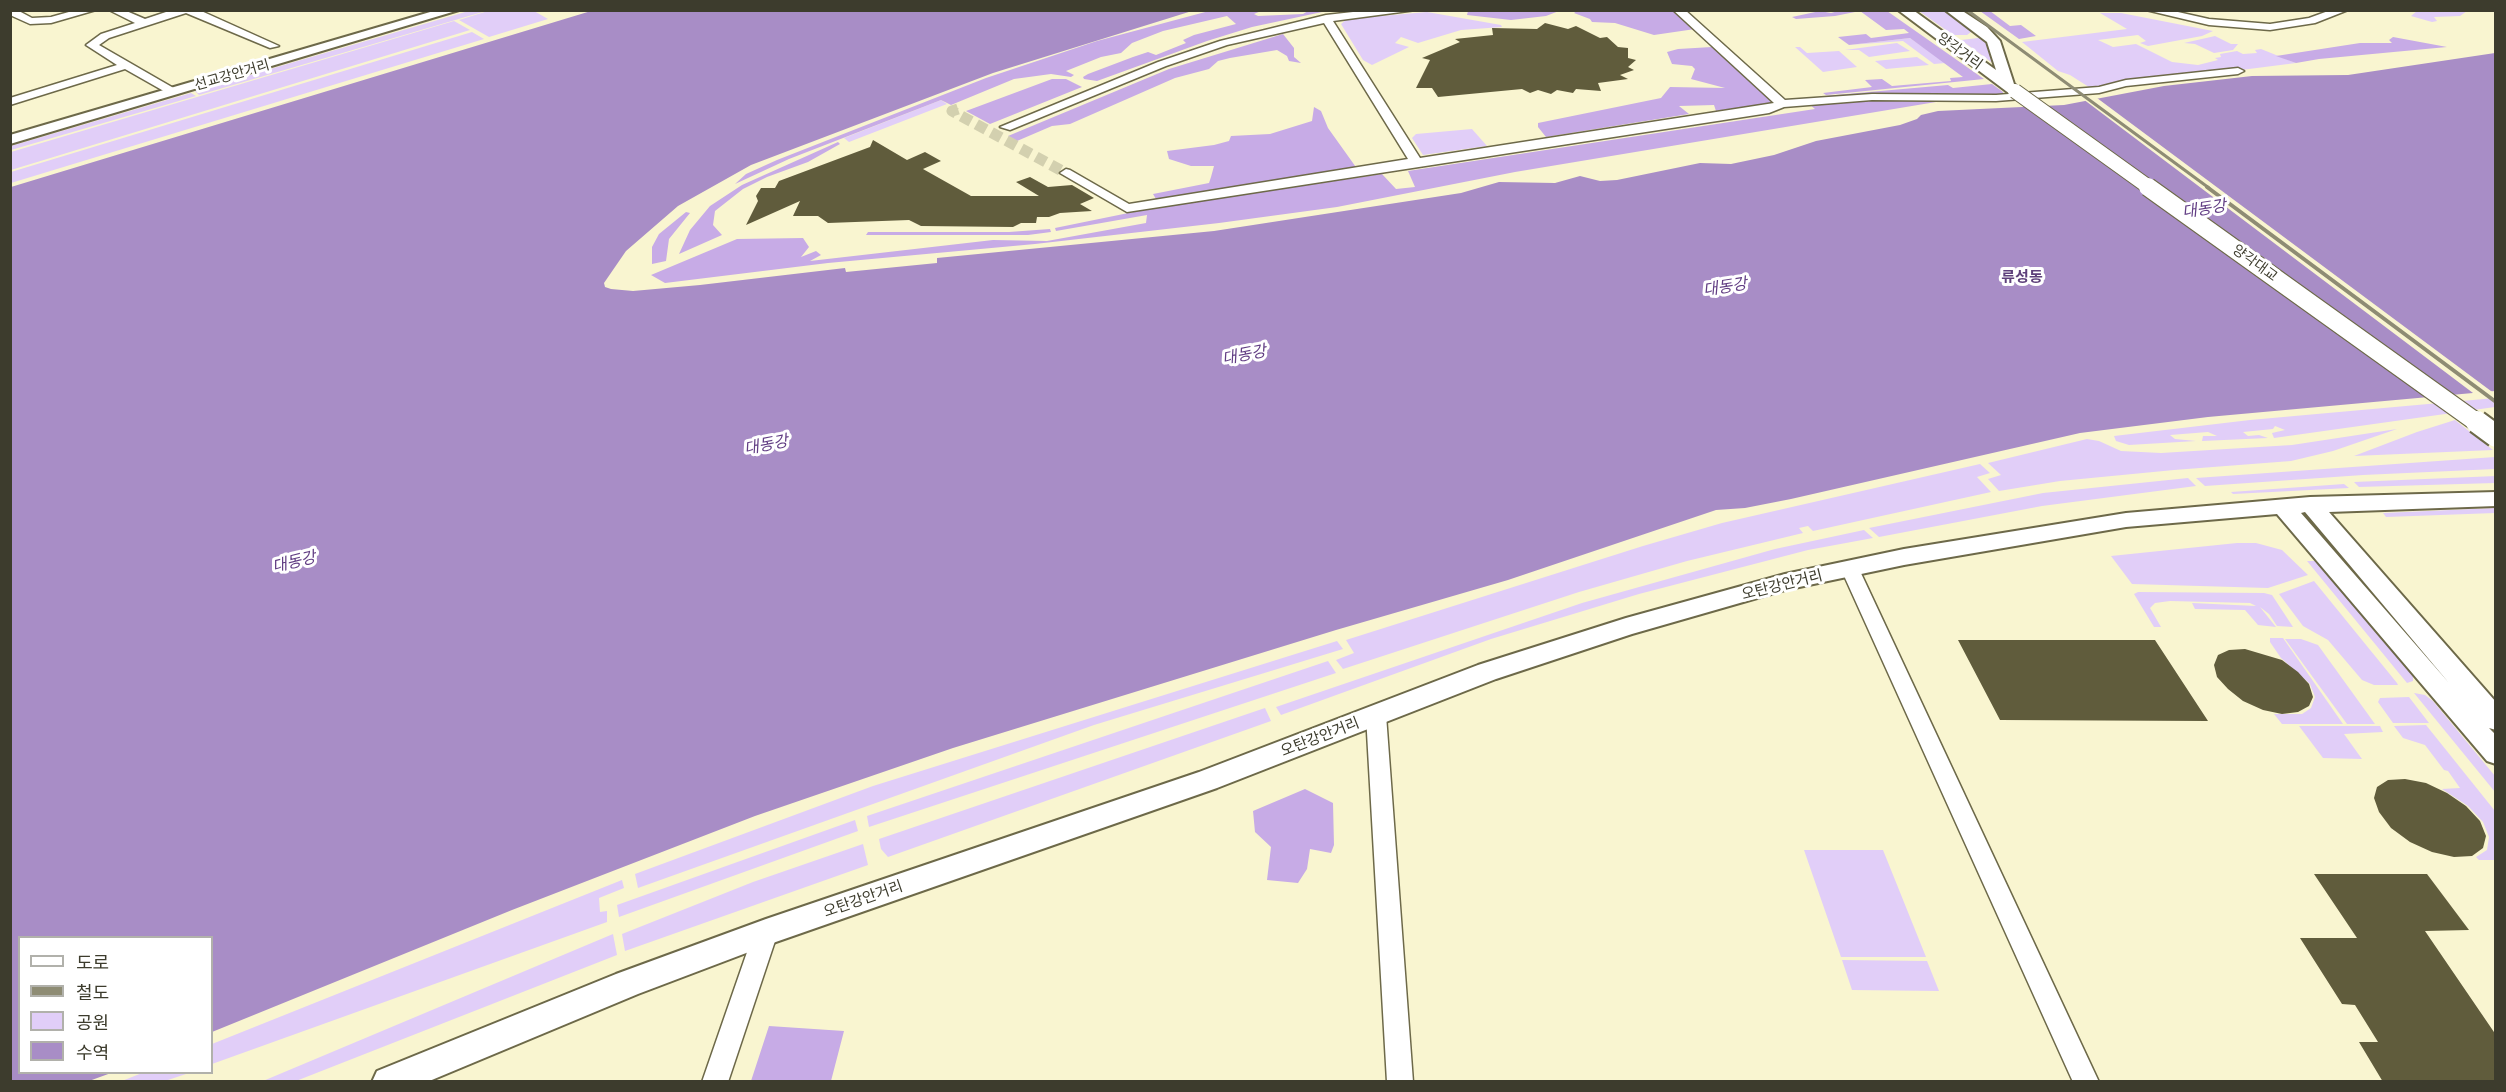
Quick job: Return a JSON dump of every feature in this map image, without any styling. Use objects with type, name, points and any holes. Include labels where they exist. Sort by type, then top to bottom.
[{"type":"main road","name":"선교강안거리","points":[[10,140],[453,10]]},
{"type":"main road","name":"양각거리","points":[[1896,10],[1909,14],[2012,88]]},
{"type":"main road","points":[[1951,10],[1982,30],[1993,41],[2012,88]]},
{"type":"main road","points":[[1939,36],[1976,36],[1982,30]]},
{"type":"main road","name":"양각대교","points":[[2012,88],[2496,436]]},
{"type":"main road","name":"오탄강안거리","points":[[388,1082],[627,984],[766,933],[1208,780],[1487,672],[1626,627],[1785,582],[1904,557],[2126,519],[2310,504],[2496,499]]},
{"type":"main road","points":[[2310,504],[2496,720]]},
{"type":"main road","points":[[2283,506],[2496,754]]},
{"type":"street","points":[[10,10],[30,21],[51,20],[91,10]]},
{"type":"street","points":[[114,10],[145,23]]},
{"type":"street","points":[[173,92],[91,45],[105,36],[184,10]]},
{"type":"street","points":[[189,10],[274,46]]},
{"type":"street","points":[[1006,127],[1184,57],[1255,35],[1326,18],[1411,10]]},
{"type":"street","points":[[1678,10],[1782,104]]},
{"type":"street","points":[[2151,10],[2209,22],[2270,27],[2311,21],[2343,10]]},
{"type":"street","points":[[1326,18],[1416,162]]},
{"type":"street","points":[[10,102],[128,65]]},
{"type":"street","points":[[1066,173],[1127,208],[1769,109],[1782,104],[1872,97],[1996,98],[2099,90],[2126,84],[2238,71]]},
{"type":"street","points":[[1850,569],[2086,1082]]},
{"type":"street","points":[[1376,716],[1400,1082]]},
{"type":"street","points":[[715,1082],[766,933]]},
{"type":"green space","points":[[472,10],[486,11],[199,95],[195,91]]},
{"type":"green space","points":[[491,10],[534,11],[548,19],[489,37],[459,20]]},
{"type":"green space","points":[[1919,11],[1945,11],[1974,30],[1967,35],[1953,35]]},
{"type":"green space","points":[[2417,11],[2467,11],[2460,16],[2434,17],[2437,21],[2432,22],[2411,16]]},
{"type":"green space","points":[[1427,12],[1502,27],[1461,30],[1418,43],[1401,37],[1395,43],[1409,47],[1372,65],[1363,60],[1341,24],[1347,19]]},
{"type":"green space","points":[[2100,13],[2121,13],[2213,31],[2202,36],[2148,46],[2140,43],[2146,41],[2138,35],[2098,40],[2113,47],[2136,44],[2172,62],[2198,65],[2218,60],[2215,58],[2221,57],[2220,54],[2237,51],[2243,54],[2257,53],[2255,50],[2261,49],[2296,63],[2092,89],[2070,75],[2058,71],[2022,42],[2127,29]]},
{"type":"green space","points":[[454,21],[470,30],[11,170],[11,152]]},
{"type":"green space","points":[[472,32],[484,39],[11,183],[11,172]]},
{"type":"green space","points":[[2215,36],[2231,44],[2238,44],[2233,50],[2214,53],[2195,44],[2184,43]]},
{"type":"green space","points":[[1910,38],[1946,63],[1934,64],[1903,41],[1849,45]]},
{"type":"green space","points":[[1986,39],[1998,67],[1961,40]]},
{"type":"green space","points":[[1897,43],[1910,51],[1869,57],[1859,50],[1845,50]]},
{"type":"green space","points":[[1795,47],[1800,47],[1807,53],[1839,51],[1857,67],[1823,72]]},
{"type":"green space","points":[[1917,57],[1929,65],[1886,69],[1875,61]]},
{"type":"green space","points":[[191,93],[196,96],[11,150],[11,146]]},
{"type":"green space","points":[[941,100],[947,104],[849,142],[844,138]]},
{"type":"green space","points":[[1472,129],[1487,146],[1423,155],[1412,138],[1416,134]]},
{"type":"green space","points":[[2495,398],[2495,407],[2274,438],[2272,433],[2285,430],[2275,426],[2273,429],[2243,432],[2248,436],[2259,435],[2268,438],[2202,441],[2203,436],[2217,436],[2208,432],[2170,435],[2175,439],[2196,441],[2129,445],[2116,441],[2114,436],[2250,420]]},
{"type":"green space","points":[[2455,420],[2493,450],[2354,456],[2417,432]]},
{"type":"green space","points":[[2397,429],[2333,451],[2291,461],[2060,481],[1999,491],[1988,479],[2001,475],[1988,463],[2087,439],[2099,441],[2121,451],[2161,453],[2292,445]]},
{"type":"green space","points":[[2495,457],[2495,469],[2205,486],[2196,478]]},
{"type":"green space","points":[[1980,464],[1990,473],[1977,477],[1991,492],[1813,531],[1808,526],[1799,528],[1803,533],[1687,561],[1579,592],[1343,669],[1336,660],[1354,653],[1346,640],[1643,546],[1722,523]]},
{"type":"green space","points":[[2496,476],[2495,483],[2359,487],[2354,482]]},
{"type":"green space","points":[[2188,478],[2196,486],[2042,506],[1879,537],[1869,528],[2043,493]]},
{"type":"green space","points":[[2344,484],[2349,488],[2233,494],[2231,492]]},
{"type":"green space","points":[[2495,508],[2495,513],[2386,517],[2383,513]]},
{"type":"green space","points":[[1864,530],[1873,538],[1808,550],[1639,594],[1491,639],[1281,715],[1276,707],[1582,603],[1775,549]]},
{"type":"green space","points":[[2256,543],[2282,550],[2308,575],[2268,588],[2132,584],[2111,556]]},
{"type":"green space","points":[[2307,561],[2319,561],[2413,675],[2413,681],[2407,683]]},
{"type":"green space","points":[[2314,581],[2398,685],[2374,685],[2362,680],[2328,640],[2303,626],[2279,594]]},
{"type":"green space","points":[[2138,592],[2264,593],[2272,595],[2293,627],[2277,626],[2269,614],[2260,607],[2276,627],[2258,625],[2245,610],[2195,609],[2192,603],[2256,606],[2250,603],[2170,601],[2155,603],[2150,608],[2161,627],[2154,627],[2134,594]]},
{"type":"green space","points":[[2270,638],[2283,638],[2343,724],[2282,724],[2274,714],[2302,714],[2311,708],[2315,697],[2310,684],[2281,658],[2270,642]]},
{"type":"green space","points":[[2285,639],[2301,639],[2318,645],[2375,724],[2347,724]]},
{"type":"green space","points":[[1337,641],[1343,649],[1094,725],[638,888],[635,874],[873,786]]},
{"type":"green space","points":[[1328,661],[1336,673],[869,827],[867,816]]},
{"type":"green space","points":[[2414,693],[2425,695],[2433,701],[2495,776],[2495,792]]},
{"type":"green space","points":[[2409,697],[2429,723],[2393,723],[2378,702],[2380,698]]},
{"type":"green space","points":[[1265,708],[1271,721],[888,857],[881,849],[879,839]]},
{"type":"green space","points":[[2426,725],[2495,811],[2495,860],[2479,860],[2476,857],[2487,850],[2489,837],[2483,822],[2468,806],[2442,789],[2460,788],[2448,771],[2444,770],[2425,745],[2403,738],[2394,726]]},
{"type":"green space","points":[[2299,726],[2380,726],[2383,732],[2344,734],[2362,759],[2323,758]]},
{"type":"green space","points":[[855,820],[858,831],[619,917],[617,905]]},
{"type":"green space","points":[[863,844],[868,865],[625,951],[622,934],[753,882]]},
{"type":"green space","points":[[1804,850],[1883,850],[1926,957],[1841,957]]},
{"type":"green space","points":[[622,880],[624,888],[599,898],[600,912],[607,911],[607,922],[213,1064],[213,1044]]},
{"type":"green space","points":[[613,934],[617,955],[296,1081],[263,1081]]},
{"type":"green space","points":[[1842,960],[1927,961],[1939,991],[1852,990]]},
{"type":"green space","points":[[140,1074],[186,1074],[165,1081],[122,1081]]},
{"type":"shaded area","points":[[1468,10],[1559,11],[1546,16],[1511,20],[1467,15]]},
{"type":"shaded area","points":[[1578,10],[1675,11],[1695,29],[1654,35],[1615,23],[1592,22],[1574,13]]},
{"type":"shaded area","points":[[1842,10],[1887,11],[1984,79],[1826,95],[1823,93],[1872,87],[1865,80],[1882,79],[1892,86],[1951,81],[1950,78],[1963,77],[1910,38],[1849,45],[1838,37],[1866,34],[1871,38],[1909,33],[1904,29],[1886,30],[1860,11],[1835,16],[1796,19],[1792,17],[1820,11],[1831,13]]},
{"type":"shaded area","points":[[1209,11],[1261,11],[1254,14],[1258,16],[1303,14],[1308,11],[1322,12],[1252,27],[1097,81],[1084,79],[1083,77],[1088,74],[1133,57],[1148,52],[1156,55],[1186,43],[1183,40],[1194,35],[1236,24],[1227,16],[1163,31],[1132,43],[1121,53],[1101,57],[1066,71],[1074,75],[1071,77],[1051,74],[1014,79],[951,105],[941,100],[789,159],[735,184],[746,174],[777,160],[986,78],[1097,41]]},
{"type":"shaded area","points":[[1980,11],[1990,11],[2010,26],[2021,25],[2036,36],[2019,39]]},
{"type":"shaded area","points":[[1283,34],[1294,48],[1294,57],[1301,63],[1289,61],[1287,56],[1277,50],[1230,58],[1218,61],[1209,69],[1175,78],[1070,124],[1052,126],[1017,141],[1008,136],[1169,69]]},
{"type":"shaded area","points":[[2393,37],[2447,47],[2296,63],[2276,56],[2360,43],[2392,43],[2389,40]]},
{"type":"shaded area","points":[[1712,47],[1772,100],[1770,103],[1716,111],[1714,105],[1679,106],[1689,114],[1546,137],[1538,127],[1538,123],[1661,98],[1670,87],[1725,88],[1691,79],[1695,69],[1692,66],[1672,64],[1667,52]]},
{"type":"shaded area","points":[[1052,79],[1066,79],[1082,87],[990,124],[966,111]]},
{"type":"shaded area","points":[[1992,84],[2003,92],[2003,95],[1824,96],[1948,85],[1953,88]]},
{"type":"shaded area","points":[[1898,99],[1948,100],[1515,172],[1337,207],[1219,223],[1035,244],[828,263],[665,283],[651,275],[737,239],[803,238],[809,247],[801,257],[816,251],[821,255],[810,261],[993,240],[1047,241],[1146,223],[1147,215],[1056,231],[1055,228],[1148,209],[1382,174],[1396,189],[1415,187],[1408,171],[1815,109],[1808,103]]},
{"type":"shaded area","points":[[1314,107],[1321,111],[1328,128],[1358,170],[1156,199],[1153,194],[1209,183],[1211,177],[1214,166],[1191,166],[1169,159],[1167,151],[1214,145],[1229,141],[1231,136],[1270,134],[1312,121]]},
{"type":"shaded area","points":[[838,142],[840,144],[808,162],[767,177],[743,189],[715,211],[713,225],[722,235],[679,254],[690,230],[710,206],[742,185]]},
{"type":"shaded area","points":[[686,212],[690,213],[669,239],[666,261],[652,264],[652,247],[659,234]]},
{"type":"shaded area","points":[[1050,229],[1051,232],[1028,235],[866,235],[868,232],[1009,232]]},
{"type":"shaded area","points":[[1305,789],[1333,803],[1334,845],[1331,853],[1310,849],[1307,869],[1298,883],[1267,880],[1271,847],[1255,832],[1253,811]]},
{"type":"shaded area","points":[[769,1026],[844,1031],[831,1081],[751,1081]]},
{"type":"water","name":"대동강","points":[[591,11],[1192,11],[993,73],[751,165],[678,206],[626,251],[604,283],[605,287],[611,289],[633,291],[845,268],[846,272],[937,263],[937,258],[1214,231],[1461,193],[1499,182],[1555,183],[1580,176],[1600,181],[1617,180],[1700,163],[1731,164],[1774,155],[1816,141],[1900,125],[1917,119],[1921,115],[1938,111],[2064,105],[2164,86],[2252,76],[2348,75],[2495,53],[2495,391],[2208,417],[2080,433],[1791,499],[1745,508],[1716,510],[1508,580],[1336,630],[953,748],[755,816],[512,910],[213,1032],[213,936],[18,936],[18,1074],[108,1074],[89,1081],[11,1082],[11,187]]},
{"type":"pier","points":[[2097,98],[2496,394],[2477,396],[2083,99]]},
{"type":"building","points":[[1545,23],[1568,29],[1576,26],[1600,38],[1607,37],[1618,47],[1628,48],[1628,58],[1636,60],[1628,67],[1634,70],[1620,75],[1628,79],[1598,83],[1601,91],[1576,89],[1573,93],[1557,90],[1551,94],[1538,90],[1530,93],[1522,89],[1438,97],[1432,88],[1416,88],[1430,60],[1422,58],[1460,42],[1455,39],[1493,35],[1492,28],[1537,29]]},
{"type":"building","points":[[873,140],[907,160],[925,152],[941,161],[923,169],[971,196],[1039,196],[1016,182],[1030,177],[1048,187],[1072,185],[1094,198],[1080,204],[1092,211],[1037,217],[1036,223],[1021,223],[1013,227],[921,226],[909,220],[828,223],[818,216],[793,216],[800,201],[746,225],[758,201],[756,196],[761,188],[775,188],[779,181],[870,147]]},
{"type":"building","points":[[1958,640],[2155,640],[2208,721],[2000,720]]},
{"type":"building","points":[[2245,649],[2282,660],[2298,672],[2309,684],[2313,697],[2309,706],[2298,712],[2282,714],[2263,710],[2243,701],[2228,689],[2217,677],[2214,665],[2218,655],[2229,650]]},
{"type":"building","points":[[2405,779],[2426,783],[2466,806],[2480,821],[2486,836],[2483,848],[2472,856],[2454,857],[2432,852],[2410,842],[2391,828],[2379,812],[2374,798],[2377,787],[2388,780]]},
{"type":"building","points":[[2314,874],[2427,874],[2469,930],[2425,931],[2496,1035],[2496,1082],[2383,1082],[2359,1042],[2378,1042],[2355,1005],[2342,1004],[2300,938],[2357,938]]},
{"type":"tunnel","points":[[958,109],[952,111],[1066,173]]},
{"type":"railway","points":[[1967,10],[2209,188]]},
{"type":"railway","points":[[2207,187],[2496,402]]},
{"type":"district","name":"류성동","points":[[2022,277]]}]
